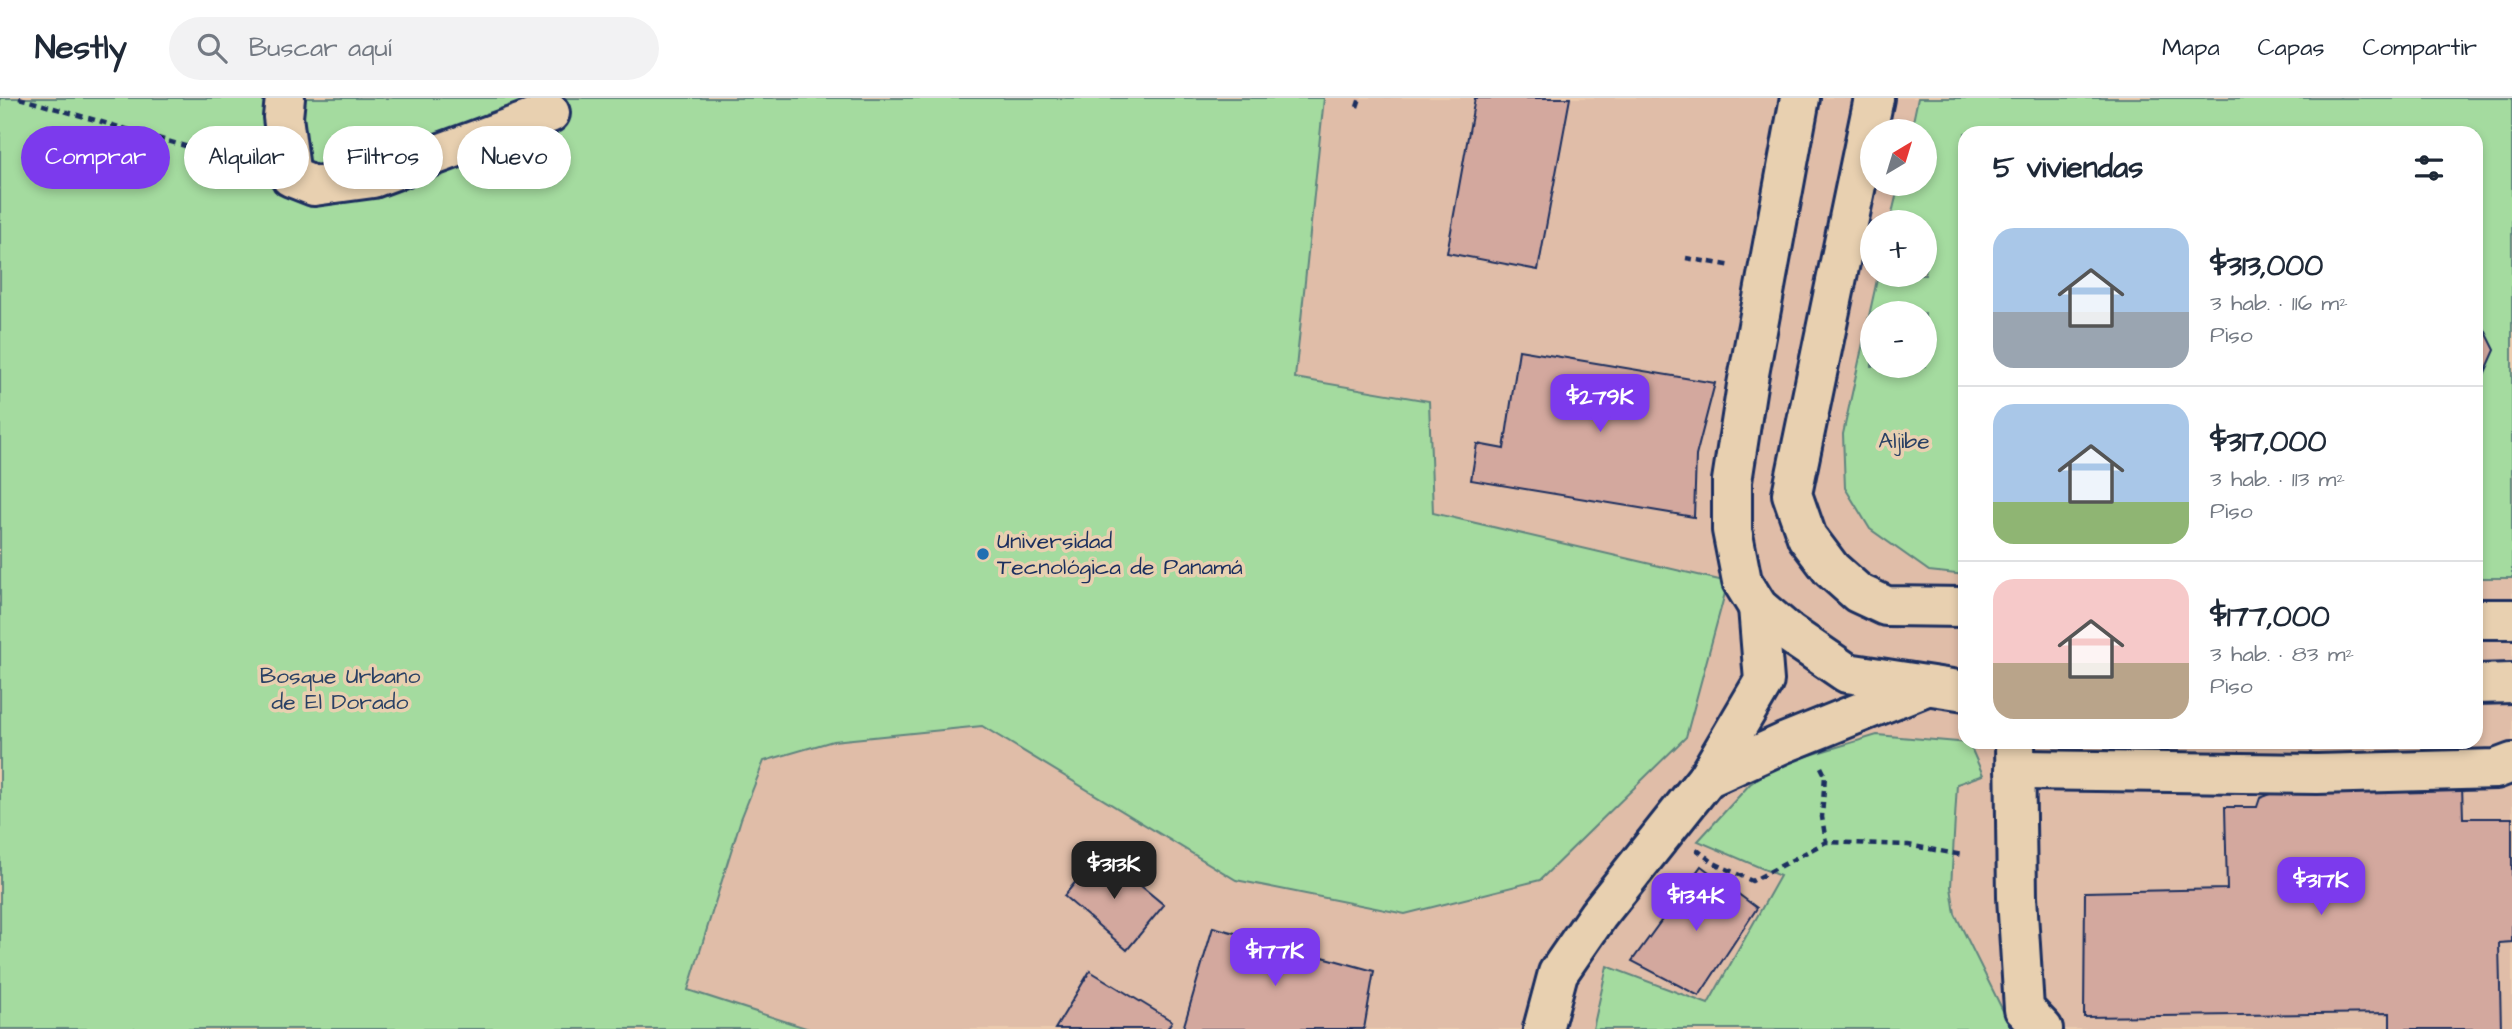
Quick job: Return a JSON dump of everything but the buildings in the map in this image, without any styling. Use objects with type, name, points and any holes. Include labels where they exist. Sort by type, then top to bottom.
[{"type":"street","points":[[284,126],[285,98]]},
{"type":"street","points":[[1801,98],[1747,385],[1732,481],[1732,530],[1742,581],[1758,607],[1790,634],[1847,673],[1958,690]]},
{"type":"street","points":[[1874,98],[1792,494],[1807,537],[1831,569],[1858,593],[1885,606],[1958,607]]},
{"type":"street","points":[[309,184],[314,186],[373,178],[550,113]]},
{"type":"street","points":[[1543,1029],[1558,973],[1598,915],[1707,778],[1764,681],[1758,607]]},
{"type":"street","points":[[2483,619],[2512,618]]},
{"type":"street","points":[[2483,684],[2512,683]]},
{"type":"street","points":[[1707,778],[1784,743],[1926,686]]},
{"type":"street","points":[[2043,1029],[2024,1009],[2017,897],[2015,756],[2317,774],[2496,769],[2512,763]]},
{"type":"path","points":[[19,98],[184,146]]},
{"type":"path","points":[[1357,107],[1360,98]]},
{"type":"path","points":[[1686,258],[1742,267]]},
{"type":"path","points":[[1816,757],[1825,775],[1822,817],[1826,842]]},
{"type":"path","points":[[1695,848],[1714,863],[1752,881],[1826,842],[1908,845],[1962,855]]},
{"type":"shaded area","name":"Universidad Tecnológica de Panamá","points":[[0,98],[2512,98],[2512,1029],[0,1029]]},
{"type":"green space","name":"Bosque Urbano de El Dorado","points":[[0,98],[1324,98],[1295,378],[1429,401],[1433,513],[1728,582],[1686,737],[1540,880],[1405,914],[1236,880],[982,726],[833,741],[764,761],[741,819],[688,990],[809,1029],[0,1029]]},
{"type":"green space","name":"Aljibe","points":[[1918,98],[2512,98],[2512,578],[2483,578],[2483,126],[1958,126],[1958,574],[1929,571],[1870,529],[1845,488],[1843,434],[1860,357],[1860,378],[1937,378],[1937,301],[1872,301],[1875,287],[1937,287],[1937,210],[1893,210],[1896,196],[1937,196],[1937,119],[1914,119]]},
{"type":"green space","points":[[1877,735],[1958,742],[1958,749],[1972,749],[1983,775],[1957,784],[1951,887],[1955,914],[2012,1029],[1593,1029],[1607,966],[1708,1004],[1780,876],[1698,841],[1750,784],[1777,765]]},
{"type":"place","name":"Universidad Tecnológica de Panamá","points":[[983,554]]}]
